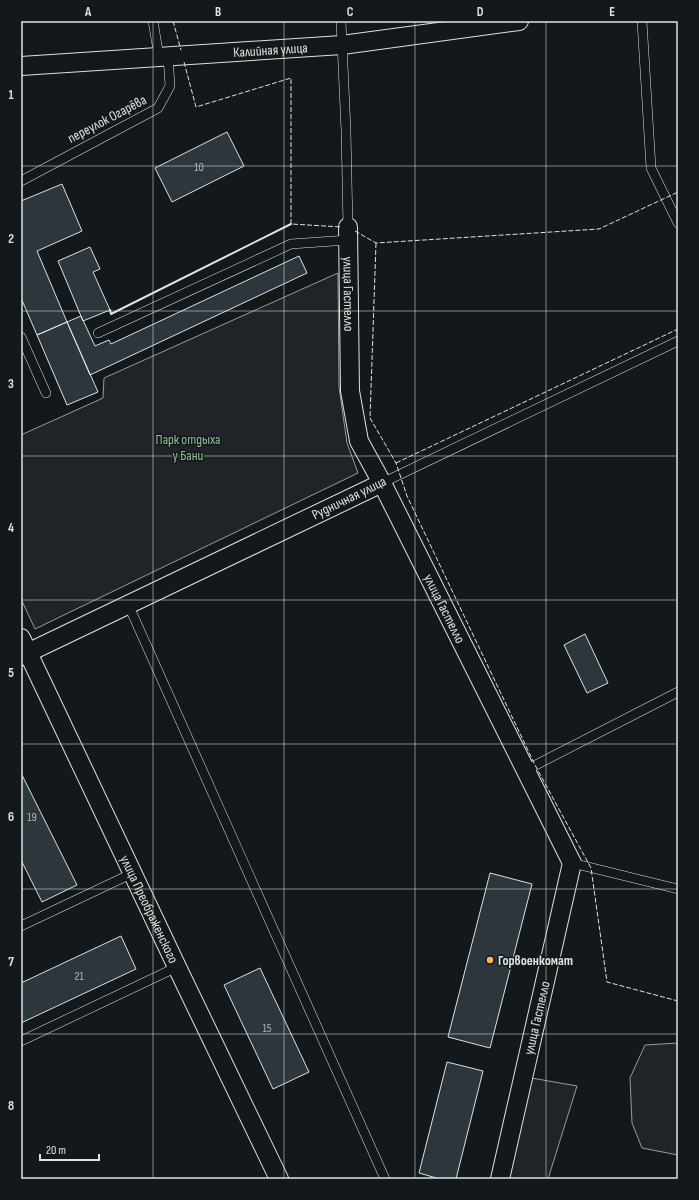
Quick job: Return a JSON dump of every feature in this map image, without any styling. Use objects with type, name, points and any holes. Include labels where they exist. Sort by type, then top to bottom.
[{"type":"street","name":"Калийная улица","points":[[21,66],[342,45],[519,21]]},
{"type":"street","name":"улица Гастелло","points":[[348,233],[350,391],[359,441],[382,482],[572,863],[500,1179]]},
{"type":"street","name":"Рудничная улица","points":[[23,649],[128,604],[382,482]]},
{"type":"street","name":"улица Преображенского","points":[[23,649],[133,873],[280,1179]]},
{"type":"lane","name":"переулок Огарёва","points":[[21,181],[158,108],[170,86],[153,21]]},
{"type":"lane","name":"улица Гастелло","points":[[341,21],[346,131],[348,233]]},
{"type":"lane","points":[[642,21],[651,168],[678,223]]},
{"type":"lane","points":[[98,333],[291,244],[348,233]]},
{"type":"lane","points":[[21,337],[46,393]]},
{"type":"lane","name":"Рудничная улица","points":[[382,482],[678,341]]},
{"type":"lane","points":[[128,604],[385,1179]]},
{"type":"lane","points":[[526,770],[678,692]]},
{"type":"lane","points":[[572,863],[678,889]]},
{"type":"lane","points":[[21,926],[133,873]]},
{"type":"lane","points":[[21,1041],[177,967]]},
{"type":"green space","name":"Парк отдыха у Бани","points":[[338,273],[339,387],[347,443],[358,473],[35,629],[21,599],[21,435],[103,398],[104,378]]},
{"type":"green space","points":[[678,1043],[678,1155],[642,1148],[632,1123],[630,1078],[645,1045]]},
{"type":"green space","points":[[526,1077],[577,1086],[548,1179],[503,1179]]},
{"type":"building","points":[[227,132],[244,166],[172,202],[155,168]]},
{"type":"building","points":[[62,184],[82,231],[37,251],[67,322],[37,335],[21,298],[21,201]]},
{"type":"building","points":[[90,247],[100,269],[93,272],[110,310],[83,321],[58,261]]},
{"type":"building","points":[[299,256],[307,273],[90,375],[67,322],[81,316],[95,346],[109,340],[111,344]]},
{"type":"building","points":[[67,322],[98,392],[67,405],[37,335]]},
{"type":"building","points":[[585,634],[608,683],[587,693],[564,645]]},
{"type":"building","points":[[21,773],[77,885],[42,902],[21,860]]},
{"type":"building","name":"Горвоенкомат","points":[[490,873],[532,884],[490,1048],[448,1037]]},
{"type":"building","points":[[121,936],[136,969],[21,1023],[21,983]]},
{"type":"building","points":[[260,968],[309,1072],[273,1089],[224,985]]},
{"type":"building","points":[[447,1062],[483,1071],[456,1179],[440,1179],[419,1173]]},
{"type":"fence","points":[[173,21],[181,50]]},
{"type":"fence","points":[[184,62],[196,107],[291,78],[291,224],[342,227]]},
{"type":"fence","points":[[355,231],[376,243],[599,229],[678,192]]},
{"type":"fence","points":[[376,243],[370,418],[396,463],[407,496],[535,765],[591,868],[607,982],[678,1001]]},
{"type":"fence","points":[[396,463],[678,329]]},
{"type":"wall","points":[[110,310],[111,314],[291,224]]},
{"type":"place","name":"Горвоенкомат","points":[[490,960]]}]
